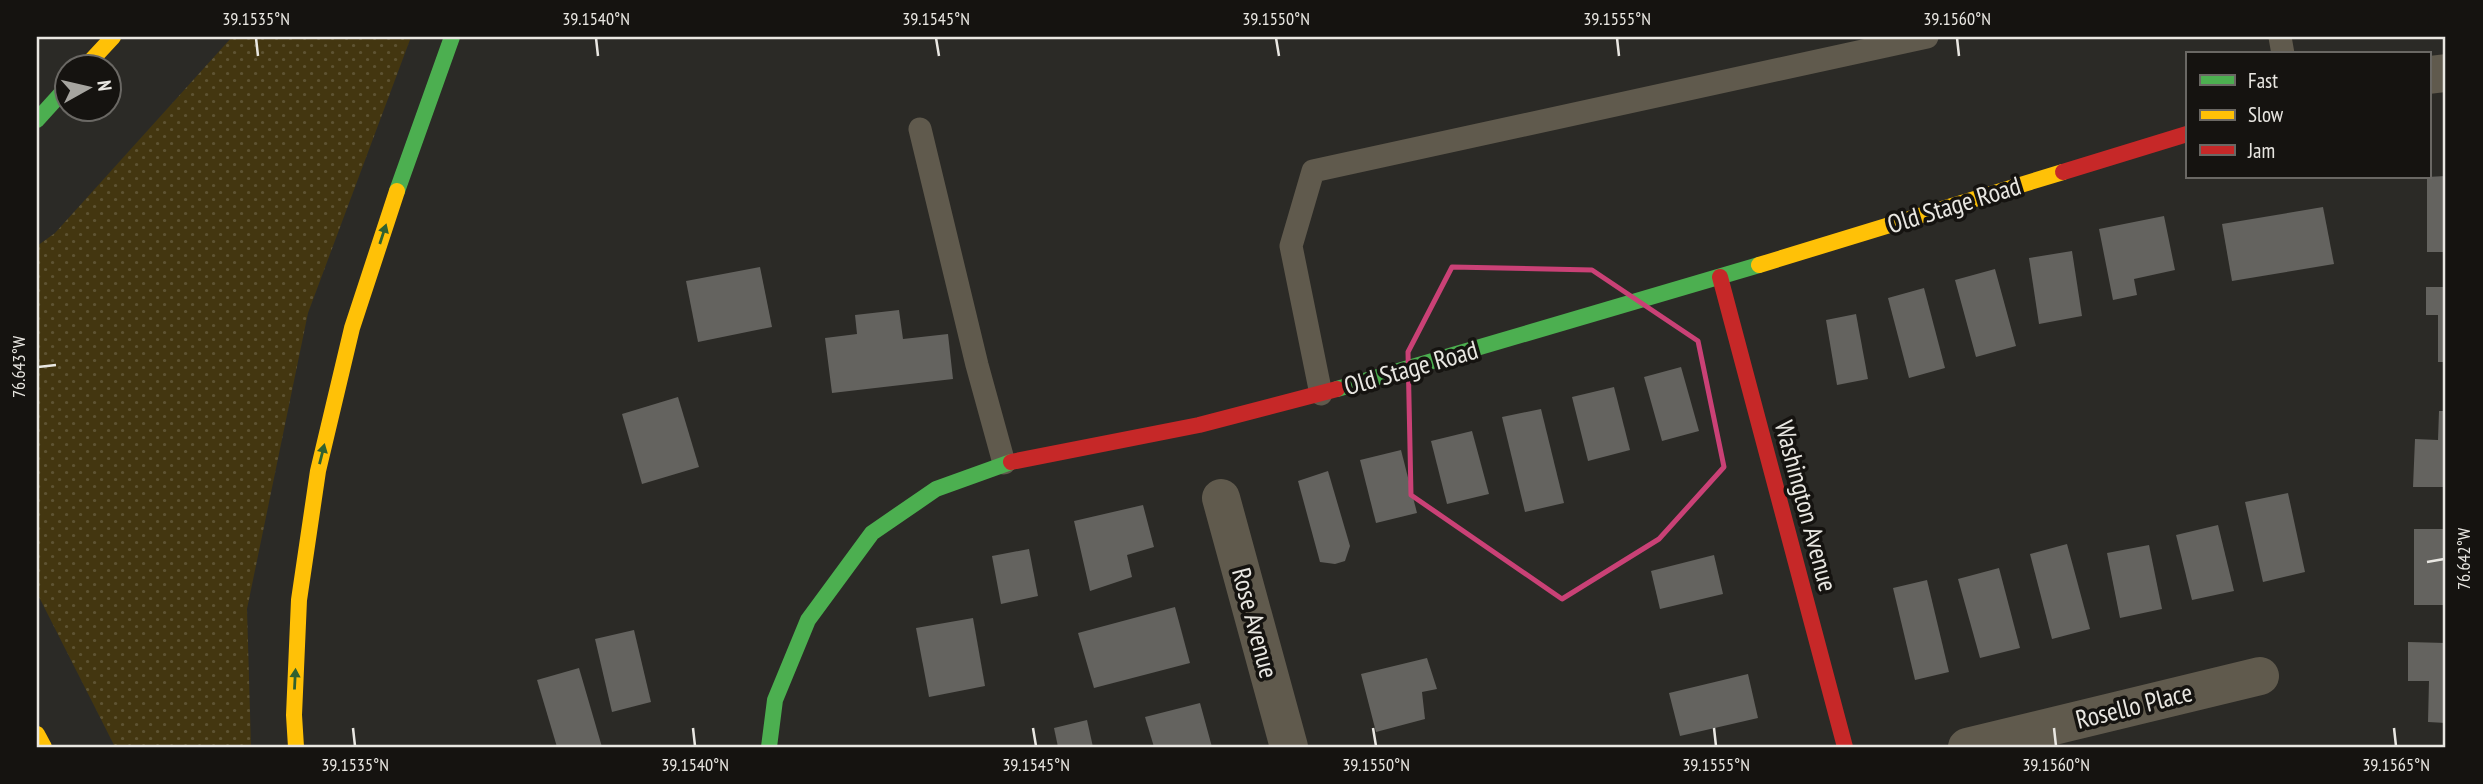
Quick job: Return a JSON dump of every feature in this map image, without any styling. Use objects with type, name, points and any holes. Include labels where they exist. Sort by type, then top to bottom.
[{"type":"main road","points":[[99,52],[113,37]]},
{"type":"main road","points":[[296,747],[294,715],[299,600],[318,471],[352,328],[407,160],[452,37]]},
{"type":"main road","points":[[37,120],[52,103]]},
{"type":"main road","name":"Old Stage Road","points":[[769,747],[775,700],[808,620],[872,533],[936,489],[1004,463],[1199,425],[1321,394],[1720,277],[2186,134]]},
{"type":"main road","name":"Washington Avenue","points":[[1720,277],[1845,747]]},
{"type":"main road","points":[[37,734],[44,747]]},
{"type":"street","name":"Rose Avenue","points":[[1221,498],[1289,747]]},
{"type":"street","name":"Rosello Place","points":[[1967,747],[2260,676]]},
{"type":"lane","points":[[1321,394],[1291,246],[1313,172],[1927,37]]},
{"type":"lane","points":[[920,129],[977,365],[1004,463]]},
{"type":"highlighted area","points":[[1452,267],[1592,270],[1698,341],[1724,467],[1659,539],[1562,599],[1411,495],[1408,352]]},
{"type":"shaded area","points":[[232,37],[411,37],[308,313],[247,609],[251,747],[115,747],[37,593],[37,246],[55,233]]},
{"type":"building","points":[[2446,176],[2446,252],[2427,252],[2427,178]]},
{"type":"building","points":[[2323,207],[2334,264],[2232,281],[2222,224]]},
{"type":"building","points":[[2164,216],[2175,270],[2134,279],[2137,295],[2113,300],[2099,229]]},
{"type":"building","points":[[2072,251],[2082,316],[2039,324],[2029,258]]},
{"type":"building","points":[[760,267],[772,327],[698,342],[686,281]]},
{"type":"building","points":[[1995,269],[2016,346],[1976,357],[1955,280]]},
{"type":"building","points":[[2426,287],[2446,287],[2446,362],[2438,362],[2438,315],[2426,315]]},
{"type":"building","points":[[1924,288],[1945,368],[1909,378],[1888,298]]},
{"type":"building","points":[[899,310],[903,339],[948,334],[953,379],[832,393],[825,338],[857,334],[855,315]]},
{"type":"building","points":[[1856,314],[1868,379],[1837,385],[1826,320]]},
{"type":"building","points":[[1681,367],[1699,431],[1662,441],[1644,377]]},
{"type":"building","points":[[1614,387],[1630,450],[1588,461],[1572,397]]},
{"type":"building","points":[[678,397],[699,467],[642,484],[622,414]]},
{"type":"building","points":[[1541,409],[1564,503],[1525,512],[1502,417]]},
{"type":"building","points":[[2439,411],[2446,411],[2446,487],[2413,487],[2415,439],[2438,440]]},
{"type":"building","points":[[1472,431],[1489,494],[1447,504],[1431,441]]},
{"type":"building","points":[[1401,450],[1417,513],[1376,523],[1360,460]]},
{"type":"building","points":[[1328,471],[1350,546],[1345,561],[1335,564],[1320,562],[1298,481]]},
{"type":"building","points":[[2288,493],[2305,572],[2263,582],[2245,502]]},
{"type":"building","points":[[1143,505],[1154,547],[1127,555],[1132,577],[1090,591],[1074,521]]},
{"type":"building","points":[[2218,525],[2234,591],[2192,600],[2176,535]]},
{"type":"building","points":[[2414,529],[2446,529],[2446,605],[2414,605]]},
{"type":"building","points":[[2067,544],[2090,629],[2052,639],[2030,554]]},
{"type":"building","points":[[2149,545],[2162,609],[2120,618],[2107,553]]},
{"type":"building","points":[[1029,549],[1038,596],[1001,604],[992,556]]},
{"type":"building","points":[[1714,555],[1723,594],[1660,609],[1651,571]]},
{"type":"building","points":[[1999,568],[2020,648],[1980,658],[1958,579]]},
{"type":"building","points":[[1927,580],[1949,672],[1915,680],[1893,588]]},
{"type":"building","points":[[1175,607],[1190,663],[1094,688],[1078,633]]},
{"type":"building","points":[[973,618],[985,686],[929,697],[916,628]]},
{"type":"building","points":[[634,630],[651,702],[612,712],[595,639]]},
{"type":"building","points":[[2408,642],[2446,643],[2446,723],[2428,722],[2429,681],[2408,681]]},
{"type":"building","points":[[1427,658],[1437,689],[1422,692],[1425,719],[1376,732],[1361,674]]},
{"type":"building","points":[[579,668],[602,747],[557,747],[537,680]]},
{"type":"building","points":[[1748,674],[1758,718],[1680,736],[1669,693]]},
{"type":"building","points":[[1200,703],[1212,747],[1154,747],[1145,717]]},
{"type":"building","points":[[1087,720],[1093,747],[1058,747],[1054,728]]},
{"type":"traffic: fast","points":[[397,191],[452,37]]},
{"type":"traffic: fast","points":[[37,120],[52,103]]},
{"type":"traffic: fast","points":[[1337,389],[1759,265]]},
{"type":"traffic: fast","points":[[769,747],[775,700],[808,620],[872,533],[936,489],[1011,462]]},
{"type":"traffic: slow","points":[[99,52],[113,37]]},
{"type":"traffic: slow","points":[[1759,265],[2063,172]]},
{"type":"traffic: slow","points":[[296,747],[294,715],[299,600],[318,471],[352,328],[397,191]]},
{"type":"traffic: slow","points":[[37,734],[44,747]]},
{"type":"traffic: jam","points":[[2063,172],[2186,134]]},
{"type":"traffic: jam","points":[[1720,277],[1845,747]]},
{"type":"traffic: jam","points":[[1011,462],[1199,425],[1337,389]]}]
